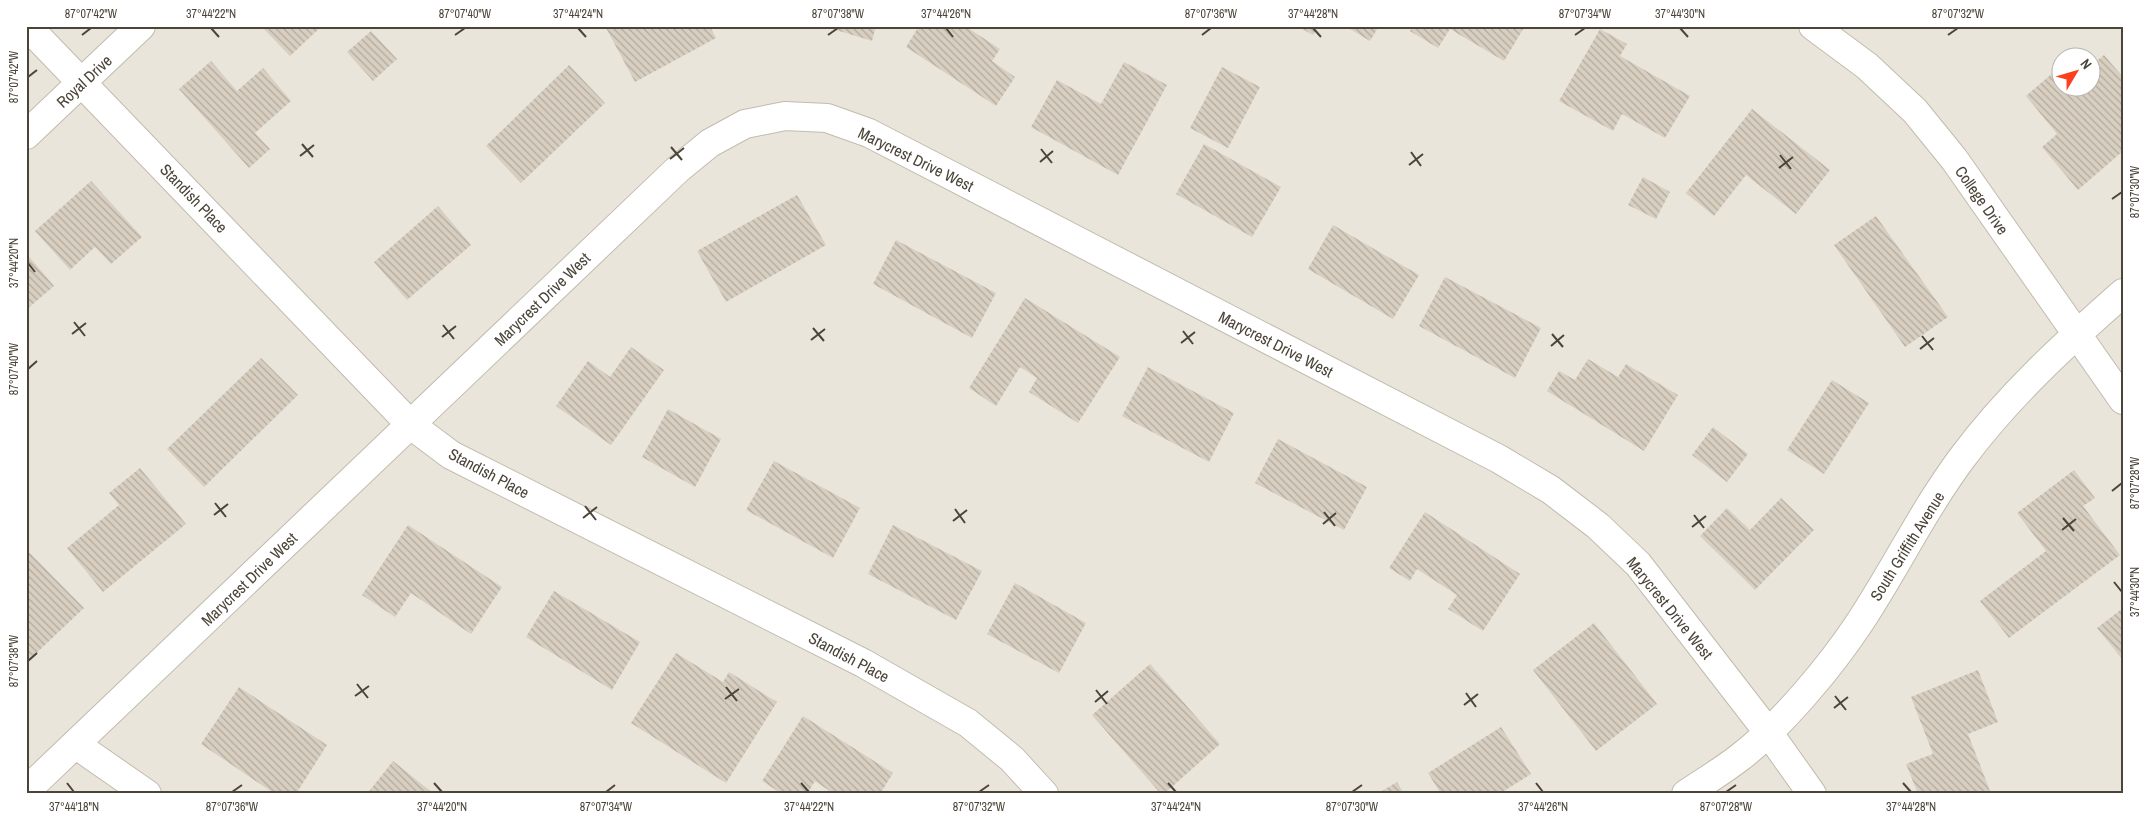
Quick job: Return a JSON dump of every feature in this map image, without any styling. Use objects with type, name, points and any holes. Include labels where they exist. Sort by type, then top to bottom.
[{"type":"street","name":"Standish Place","points":[[27,26],[83,82],[411,425],[451,455],[864,663],[968,723],[1012,759],[1044,794]]},
{"type":"street","name":"Royal Drive","points":[[26,135],[141,26]]},
{"type":"street","name":"College Drive","points":[[1812,26],[1867,66],[1915,111],[1954,159],[2123,400]]},
{"type":"street","name":"Marycrest Drive West","points":[[26,791],[677,170],[710,143],[746,124],[785,116],[827,118],[869,133],[1499,459],[1551,490],[1598,526],[1638,564],[1768,732],[1812,794]]},
{"type":"street","name":"South Griffith Avenue","points":[[1686,794],[1740,757],[1768,732],[1821,674],[1859,623],[1961,460],[1998,412],[2076,334],[2123,293]]},
{"type":"street","points":[[76,744],[147,794]]},
{"type":"shaded area","points":[[26,26],[2123,26],[2123,794],[26,794]]},
{"type":"building","points":[[261,26],[322,26],[290,56]]},
{"type":"building","points":[[605,26],[710,26],[716,38],[635,82]]},
{"type":"building","points":[[823,26],[876,26],[872,41]]},
{"type":"building","points":[[919,26],[965,26],[1000,49],[992,61],[1015,77],[996,106],[906,47]]},
{"type":"building","points":[[1297,26],[1318,26],[1313,35]]},
{"type":"building","points":[[1345,26],[1379,26],[1370,41]]},
{"type":"building","points":[[1412,26],[1525,26],[1504,61],[1450,29],[1438,48],[1410,31]]},
{"type":"building","points":[[1600,29],[1627,44],[1620,56],[1690,96],[1665,138],[1622,114],[1613,131],[1559,101]]},
{"type":"building","points":[[371,31],[397,59],[373,81],[347,52]]},
{"type":"building","points":[[2104,55],[2123,77],[2123,151],[2078,190],[2042,147],[2057,134],[2026,96],[2052,74],[2052,98],[2102,98],[2102,57]]},
{"type":"building","points":[[211,61],[237,91],[263,68],[291,101],[255,133],[270,149],[249,168],[179,89]]},
{"type":"building","points":[[1124,62],[1167,85],[1118,175],[1031,127],[1057,80],[1101,104]]},
{"type":"building","points":[[569,65],[605,103],[521,183],[486,146]]},
{"type":"building","points":[[1222,67],[1260,87],[1228,148],[1190,128]]},
{"type":"building","points":[[1752,109],[1830,170],[1796,214],[1746,175],[1714,216],[1686,193]]},
{"type":"building","points":[[1204,144],[1281,187],[1252,237],[1176,194]]},
{"type":"building","points":[[1643,177],[1670,192],[1656,219],[1628,205]]},
{"type":"building","points":[[91,181],[142,237],[111,264],[95,247],[70,270],[35,231]]},
{"type":"building","points":[[797,195],[826,245],[726,302],[697,251]]},
{"type":"building","points":[[438,206],[471,245],[407,300],[374,262]]},
{"type":"building","points":[[1876,216],[1948,317],[1905,347],[1834,245]]},
{"type":"building","points":[[1333,225],[1419,275],[1393,319],[1308,269]]},
{"type":"building","points":[[896,240],[996,293],[972,338],[873,284]]},
{"type":"building","points":[[26,253],[54,286],[26,310]]},
{"type":"building","points":[[1445,277],[1541,328],[1515,378],[1419,326]]},
{"type":"building","points":[[1025,298],[1120,357],[1078,423],[1029,392],[1037,378],[1020,367],[996,406],[969,388]]},
{"type":"building","points":[[631,347],[664,370],[611,445],[556,406],[588,361],[610,377]]},
{"type":"building","points":[[261,358],[298,395],[204,487],[167,449]]},
{"type":"building","points":[[1588,359],[1618,377],[1626,364],[1678,395],[1644,451],[1547,391],[1559,371],[1575,380]]},
{"type":"building","points":[[1148,367],[1234,413],[1209,462],[1122,416]]},
{"type":"building","points":[[1832,380],[1869,403],[1824,474],[1787,450]]},
{"type":"building","points":[[668,409],[721,439],[695,487],[642,457]]},
{"type":"building","points":[[1713,427],[1748,454],[1727,482],[1692,455]]},
{"type":"building","points":[[1278,439],[1367,487],[1344,530],[1255,483]]},
{"type":"building","points":[[774,461],[860,508],[833,558],[746,510]]},
{"type":"building","points":[[140,468],[186,524],[103,592],[67,548],[119,505],[109,493]]},
{"type":"building","points":[[2074,470],[2095,498],[2083,506],[2120,555],[2009,638],[1980,601],[2046,551],[2017,513]]},
{"type":"building","points":[[1781,498],[1814,530],[1755,590],[1700,536],[1727,508],[1750,530]]},
{"type":"building","points":[[1425,512],[1520,574],[1483,631],[1448,609],[1457,595],[1417,569],[1410,581],[1389,568]]},
{"type":"building","points":[[408,525],[502,587],[471,634],[411,593],[395,617],[362,595]]},
{"type":"building","points":[[893,525],[982,571],[956,620],[868,574]]},
{"type":"building","points":[[26,549],[84,608],[26,663]]},
{"type":"building","points":[[1015,583],[1086,623],[1059,673],[987,634]]},
{"type":"building","points":[[554,591],[640,642],[612,690],[526,637]]},
{"type":"building","points":[[2123,608],[2123,660],[2097,628]]},
{"type":"building","points":[[1594,623],[1657,704],[1596,751],[1533,670]]},
{"type":"building","points":[[676,653],[723,682],[729,672],[777,702],[726,783],[631,723]]},
{"type":"building","points":[[1150,664],[1220,744],[1164,794],[1161,794],[1092,715]]},
{"type":"building","points":[[1978,670],[1998,722],[1968,734],[1990,791],[1983,794],[1918,794],[1906,764],[1933,754],[1911,697]]},
{"type":"building","points":[[239,687],[327,745],[296,794],[275,794],[201,744]]},
{"type":"building","points":[[803,716],[893,773],[880,794],[834,794],[815,781],[807,794],[782,794],[762,781]]},
{"type":"building","points":[[1501,727],[1531,774],[1499,794],[1441,794],[1428,773]]},
{"type":"building","points":[[393,761],[434,794],[367,794]]},
{"type":"building","points":[[1397,782],[1404,794],[1377,794]]}]
